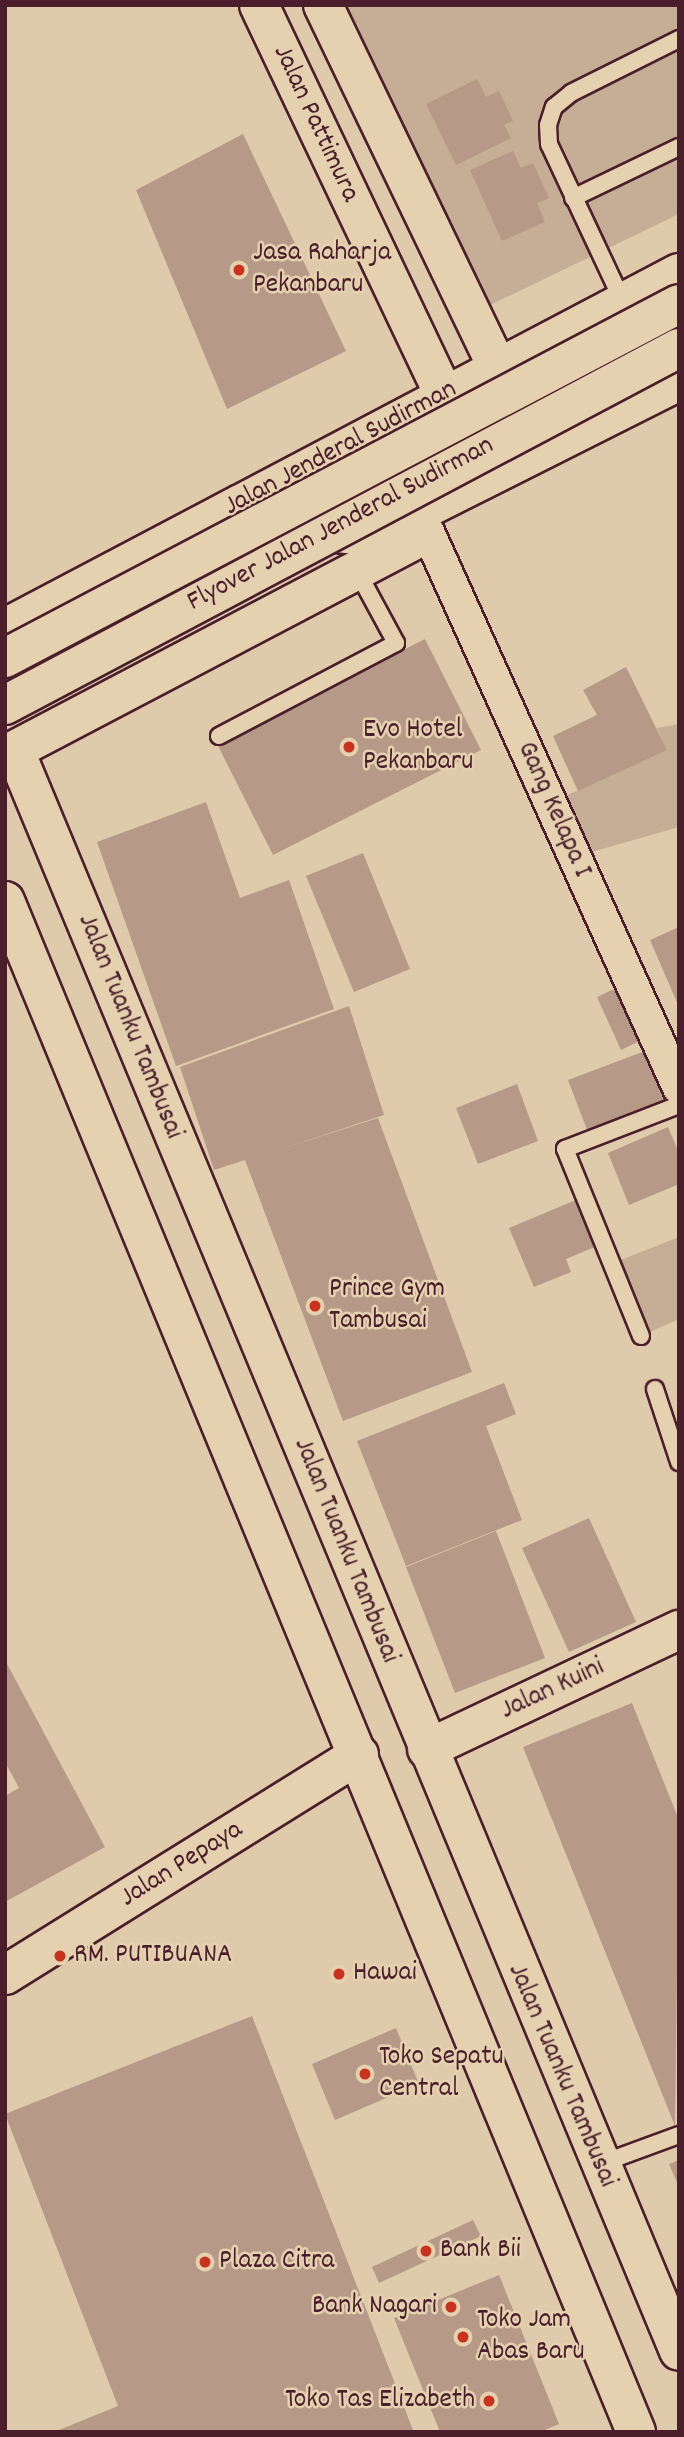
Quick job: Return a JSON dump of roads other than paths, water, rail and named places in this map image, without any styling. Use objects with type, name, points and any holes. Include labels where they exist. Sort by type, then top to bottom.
[{"type":"main road","name":"Jalan Pattimura","points":[[259,5],[444,394]]},
{"type":"main road","name":"Jalan Pattimura","points":[[323,5],[496,365]]},
{"type":"main road","name":"Jalan Jenderal Sudirman","points":[[5,628],[496,365],[679,273]]},
{"type":"main road","name":"Flyover Jalan Jenderal Sudirman","points":[[5,658],[679,304]]},
{"type":"main road","name":"Flyover Jalan Jenderal Sudirman","points":[[5,705],[679,348]]},
{"type":"main road","points":[[444,394],[414,428],[326,477],[319,514],[335,533],[372,536],[679,381]]},
{"type":"main road","points":[[8,750],[679,402]]},
{"type":"main road","name":"Jalan Tuanku Tambusai","points":[[8,750],[427,1749],[597,2164],[679,2351]]},
{"type":"main road","points":[[5,901],[636,2432]]},
{"type":"main road","name":"Jalan Kuini","points":[[427,1749],[679,1630]]},
{"type":"main road","name":"Jalan Pepaya","points":[[5,1975],[359,1755]]},
{"type":"street","name":"Gang Kelapa I","points":[[428,532],[679,1087]]},
{"type":"lane","points":[[622,302],[549,144],[554,107],[679,39]]},
{"type":"lane","points":[[573,198],[679,147]]},
{"type":"lane","points":[[219,736],[396,643],[356,569]]},
{"type":"lane","points":[[641,1336],[565,1149],[679,1105]]},
{"type":"lane","points":[[654,1389],[679,1462]]},
{"type":"lane","points":[[597,2164],[679,2135]]},
{"type":"place","name":"Jasa Raharja Pekanbaru","points":[[239,270]]},
{"type":"place","name":"Evo Hotel Pekanbaru","points":[[349,747]]},
{"type":"place","name":"Prince Gym Tambusai","points":[[315,1306]]},
{"type":"place","name":"RM. PUTIBUANA","points":[[60,1956]]},
{"type":"place","name":"Hawai","points":[[339,1974]]},
{"type":"place","name":"Toko Sepatu Central","points":[[365,2074]]},
{"type":"place","name":"Bank Bii","points":[[426,2251]]},
{"type":"place","name":"Plaza Citra","points":[[205,2262]]},
{"type":"place","name":"Bank Nagari","points":[[451,2307]]},
{"type":"place","name":"Toko Jam Abas Baru","points":[[463,2337]]},
{"type":"place","name":"Toko Tas Elizabeth","points":[[489,2401]]}]
